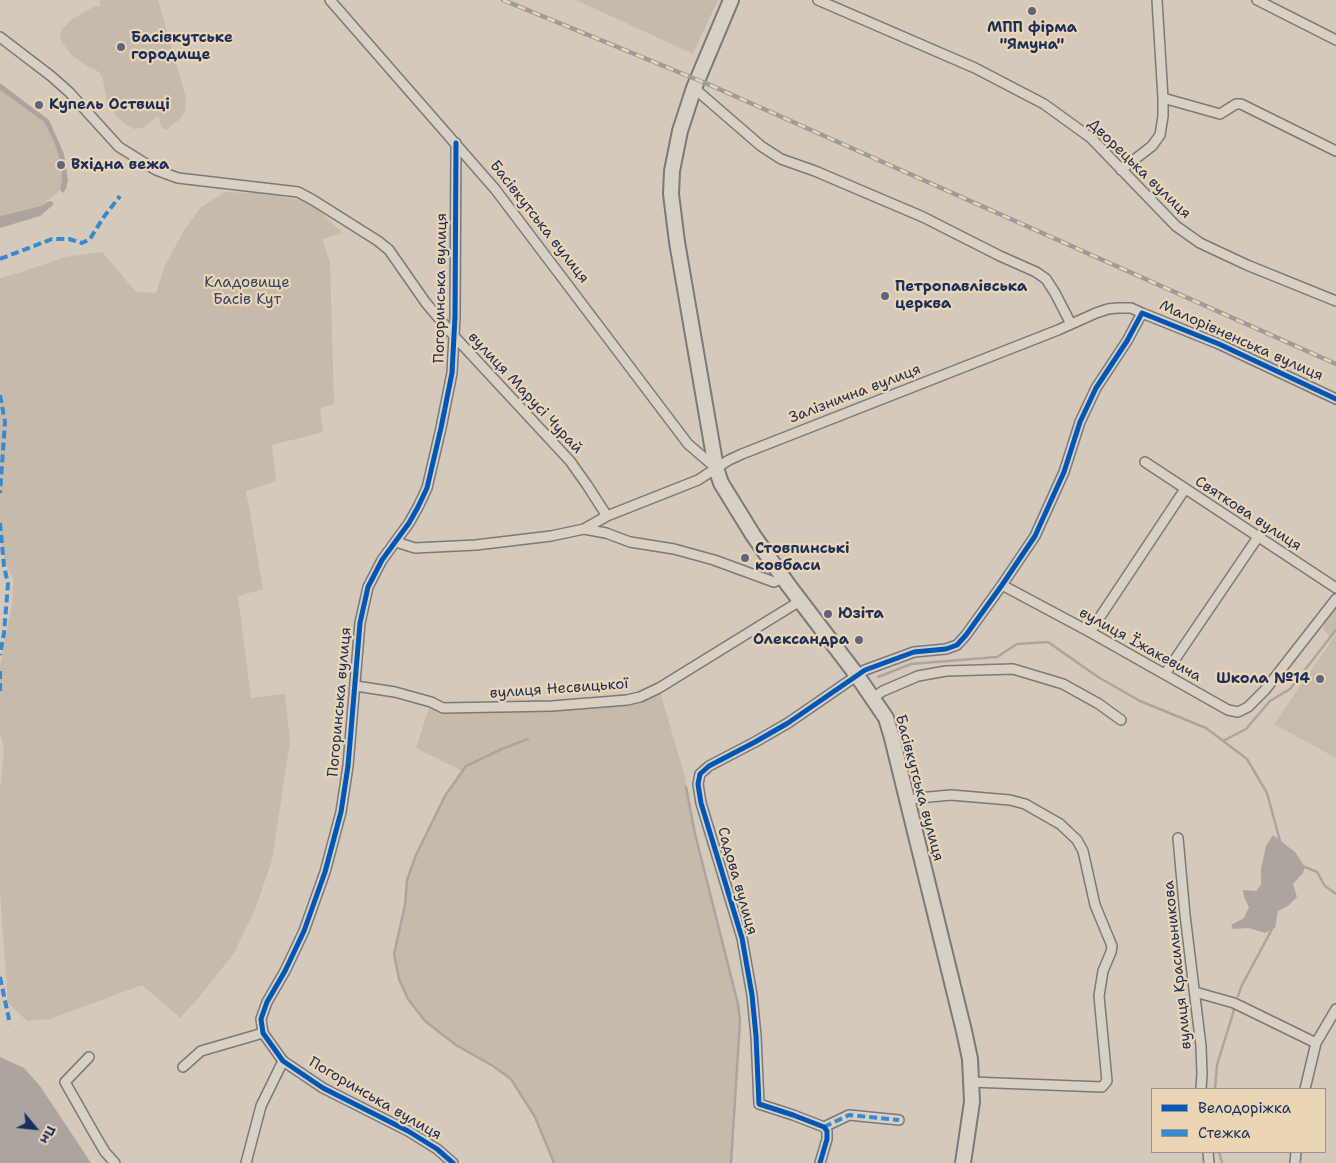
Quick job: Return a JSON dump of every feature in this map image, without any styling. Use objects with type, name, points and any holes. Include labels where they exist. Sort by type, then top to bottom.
[{"type":"main road","name":"Басівкутська вулиця","points":[[731,0],[694,88],[675,151],[671,194],[677,242],[716,468],[721,483],[753,535],[800,601],[856,674],[886,718],[908,801],[970,1059],[972,1082],[969,1124],[963,1163]]},
{"type":"street","name":"Басівкутська вулиця","points":[[330,0],[501,196],[688,444],[716,468]]},
{"type":"street","name":"Дворецька вулиця","points":[[818,0],[975,68],[1044,104],[1091,138],[1176,226],[1200,243],[1247,265],[1336,301]]},
{"type":"street","points":[[1121,170],[1152,146],[1160,136],[1163,98],[1157,0]]},
{"type":"street","points":[[1258,0],[1336,40]]},
{"type":"street","name":"вулиця Марусі Чурай","points":[[0,37],[57,81],[119,147],[156,170],[178,178],[298,192],[378,241],[389,250],[426,304],[570,461],[588,485],[607,516]]},
{"type":"street","points":[[694,88],[761,146],[781,159],[815,171],[923,217],[1036,272],[1046,279],[1071,324]]},
{"type":"street","points":[[1163,98],[1220,114],[1236,104],[1242,104],[1336,151]]},
{"type":"street","name":"Погоринська вулиця","points":[[453,1163],[408,1131],[323,1088],[283,1061],[263,1033],[261,1019],[267,1002],[304,932],[325,872],[341,812],[348,766],[356,686],[358,641],[363,605],[368,587],[382,560],[410,523],[427,488],[432,468],[452,374],[456,143]]},
{"type":"street","name":"Залізнична вулиця","points":[[396,542],[415,548],[476,544],[552,536],[584,528],[607,516],[698,480],[742,454],[1108,308],[1131,308],[1142,313]]},
{"type":"street","name":"Малорівненська вулиця","points":[[856,674],[914,652],[946,649],[957,645],[977,621],[1034,536],[1064,472],[1080,422],[1096,388],[1127,341],[1142,313],[1219,344],[1336,399]]},
{"type":"street","name":"Святкова вулиця","points":[[1145,462],[1336,588]]},
{"type":"street","points":[[1090,632],[1185,489]]},
{"type":"street","name":"Залізнична вулиця","points":[[584,528],[606,533],[630,542],[674,549],[714,560],[774,582],[783,578]]},
{"type":"street","points":[[1165,674],[1258,537]]},
{"type":"street","name":"вулиця Їжакевича","points":[[1002,585],[1228,710],[1238,712],[1248,707],[1265,690],[1336,599]]},
{"type":"street","name":"вулиця Несвицької","points":[[356,686],[395,692],[431,702],[443,708],[552,706],[627,700],[640,697],[659,688],[800,601]]},
{"type":"street","points":[[872,698],[883,691],[918,676],[946,671],[1013,669],[1063,684],[1099,704],[1121,720]]},
{"type":"street","name":"Садова вулиця","points":[[824,1127],[759,1104],[752,995],[742,938],[701,803],[698,784],[700,774],[709,766],[788,723],[824,700],[856,674]]},
{"type":"street","points":[[908,801],[918,798],[951,795],[1010,800],[1025,804],[1060,824],[1077,840],[1083,851],[1094,905],[1112,946],[1103,972],[1099,996],[1106,1081],[1102,1086],[972,1082]]},
{"type":"street","name":"вулиця Красильникова","points":[[1178,838],[1185,915],[1201,1046],[1201,1088]]},
{"type":"street","points":[[1195,992],[1234,1003],[1316,1043]]},
{"type":"street","points":[[1304,1088],[1316,1043],[1336,1009]]},
{"type":"street","points":[[183,1067],[201,1051],[263,1033]]},
{"type":"street","points":[[89,1057],[65,1082],[100,1144],[115,1163]]},
{"type":"street","points":[[246,1163],[261,1106],[283,1061]]},
{"type":"street","points":[[820,1163],[828,1139],[827,1131],[824,1127],[849,1115],[899,1120]]},
{"type":"shaded area","points":[[0,83],[49,120],[64,154],[68,180],[63,193],[60,190],[62,178],[61,162],[44,122],[0,90]]},
{"type":"shaded area","points":[[49,201],[53,202],[53,205],[40,216],[0,228],[0,216],[41,206]]},
{"type":"shaded area","name":"Школа №14","points":[[1336,634],[1336,758],[1274,724]]},
{"type":"shaded area","points":[[1273,835],[1295,852],[1305,867],[1303,873],[1293,884],[1297,897],[1288,906],[1278,911],[1275,928],[1265,933],[1249,928],[1233,929],[1231,925],[1244,918],[1249,907],[1243,890],[1256,891],[1261,885],[1261,869],[1266,846]]},
{"type":"shaded area","points":[[0,1057],[24,1068],[40,1086],[91,1163],[0,1163]]},
{"type":"green space","points":[[99,0],[158,0],[186,98],[185,110],[181,118],[166,130],[161,126],[158,116],[142,128],[134,129],[126,125],[115,115],[107,100],[102,76],[99,72],[73,56],[62,43],[60,37],[62,29],[74,18],[95,6],[101,6]]},
{"type":"green space","points":[[576,0],[718,0],[693,54]]},
{"type":"green space","points":[[0,90],[44,122],[54,142],[61,163],[62,178],[60,190],[41,206],[0,216]]},
{"type":"green space","name":"Кладовище Басів Кут","points":[[225,192],[256,193],[309,201],[343,233],[322,239],[330,262],[334,404],[320,408],[323,432],[272,445],[276,481],[246,491],[263,589],[238,596],[251,698],[285,694],[290,741],[272,860],[255,910],[234,953],[180,1018],[142,985],[50,1019],[27,1021],[8,1003],[0,893],[0,791],[4,747],[0,735],[0,665],[12,604],[13,579],[5,562],[0,539],[0,278],[65,257],[102,252],[136,292],[156,293],[165,265],[185,229],[200,208]]},
{"type":"green space","points":[[1336,606],[1336,630],[1331,637],[1323,628],[1324,622]]},
{"type":"green space","points":[[659,688],[685,777],[695,834],[738,1004],[740,1021],[731,1163],[554,1163],[535,1117],[511,1079],[493,1066],[456,1045],[425,1021],[408,999],[399,979],[394,954],[405,905],[407,880],[416,855],[445,796],[462,771],[416,748],[431,702],[443,708],[619,701]]},
{"type":"waterway","points":[[1223,741],[1246,729],[1270,701],[1290,689],[1336,630]]},
{"type":"waterway","points":[[878,677],[911,664],[997,657],[1017,644],[1048,642],[1098,677],[1140,701],[1206,728],[1247,759],[1267,793],[1280,841]]},
{"type":"waterway","points":[[528,739],[466,766],[445,796],[416,855],[407,880],[405,905],[394,954],[399,979],[408,999],[425,1021],[456,1045],[493,1066],[511,1079],[535,1117],[554,1163]]},
{"type":"waterway","points":[[686,787],[695,834],[738,1004],[740,1021],[731,1163]]},
{"type":"waterway","points":[[1305,867],[1317,872],[1325,886],[1336,894]]},
{"type":"waterway","points":[[1238,996],[1272,926]]},
{"type":"waterway","points":[[1215,1088],[1217,1065],[1234,1010]]},
{"type":"waterway","points":[[1219,1153],[1222,1163]]},
{"type":"railway","points":[[503,0],[710,85],[1336,364]]},
{"type":"marked path","points":[[0,259],[52,239],[69,239],[82,243],[90,239],[120,196]]},
{"type":"marked path","points":[[0,395],[5,422],[0,493]]},
{"type":"marked path","points":[[0,523],[4,566],[8,584],[4,633],[0,655]]},
{"type":"marked path","points":[[0,671],[0,694]]},
{"type":"marked path","points":[[0,977],[10,1024]]},
{"type":"marked path","points":[[824,1127],[849,1115],[899,1120]]},
{"type":"cycle path","points":[[453,1163],[437,1149],[408,1131],[323,1088],[283,1061],[263,1033],[261,1019],[267,1002],[285,971],[304,931],[325,872],[341,812],[348,766],[360,623],[368,587],[382,560],[409,523],[427,488],[441,428],[452,373],[455,317],[456,143]]},
{"type":"cycle path","points":[[820,1163],[827,1139],[827,1131],[824,1127],[759,1104],[752,995],[742,938],[701,803],[698,784],[700,774],[709,766],[788,723],[865,670],[914,652],[946,649],[957,645],[1002,585],[1035,536],[1064,472],[1080,422],[1096,388],[1127,341],[1142,313],[1219,344],[1336,399]]},
{"type":"place","name":"МПП фірма \"Ямуна\"","points":[[1032,11]]},
{"type":"place","name":"Басівкутське городище","points":[[121,47]]},
{"type":"place","name":"Купель Оствиці","points":[[39,105]]},
{"type":"place","name":"Вхідна вежа","points":[[61,165]]},
{"type":"place","name":"Петропавлівська церква","points":[[885,296]]},
{"type":"place","name":"Стовпинські ковбаси","points":[[745,558]]},
{"type":"place","name":"Юзіта","points":[[828,614]]},
{"type":"place","name":"Олександра","points":[[859,640]]},
{"type":"place","name":"Школа №14","points":[[1320,679]]}]
